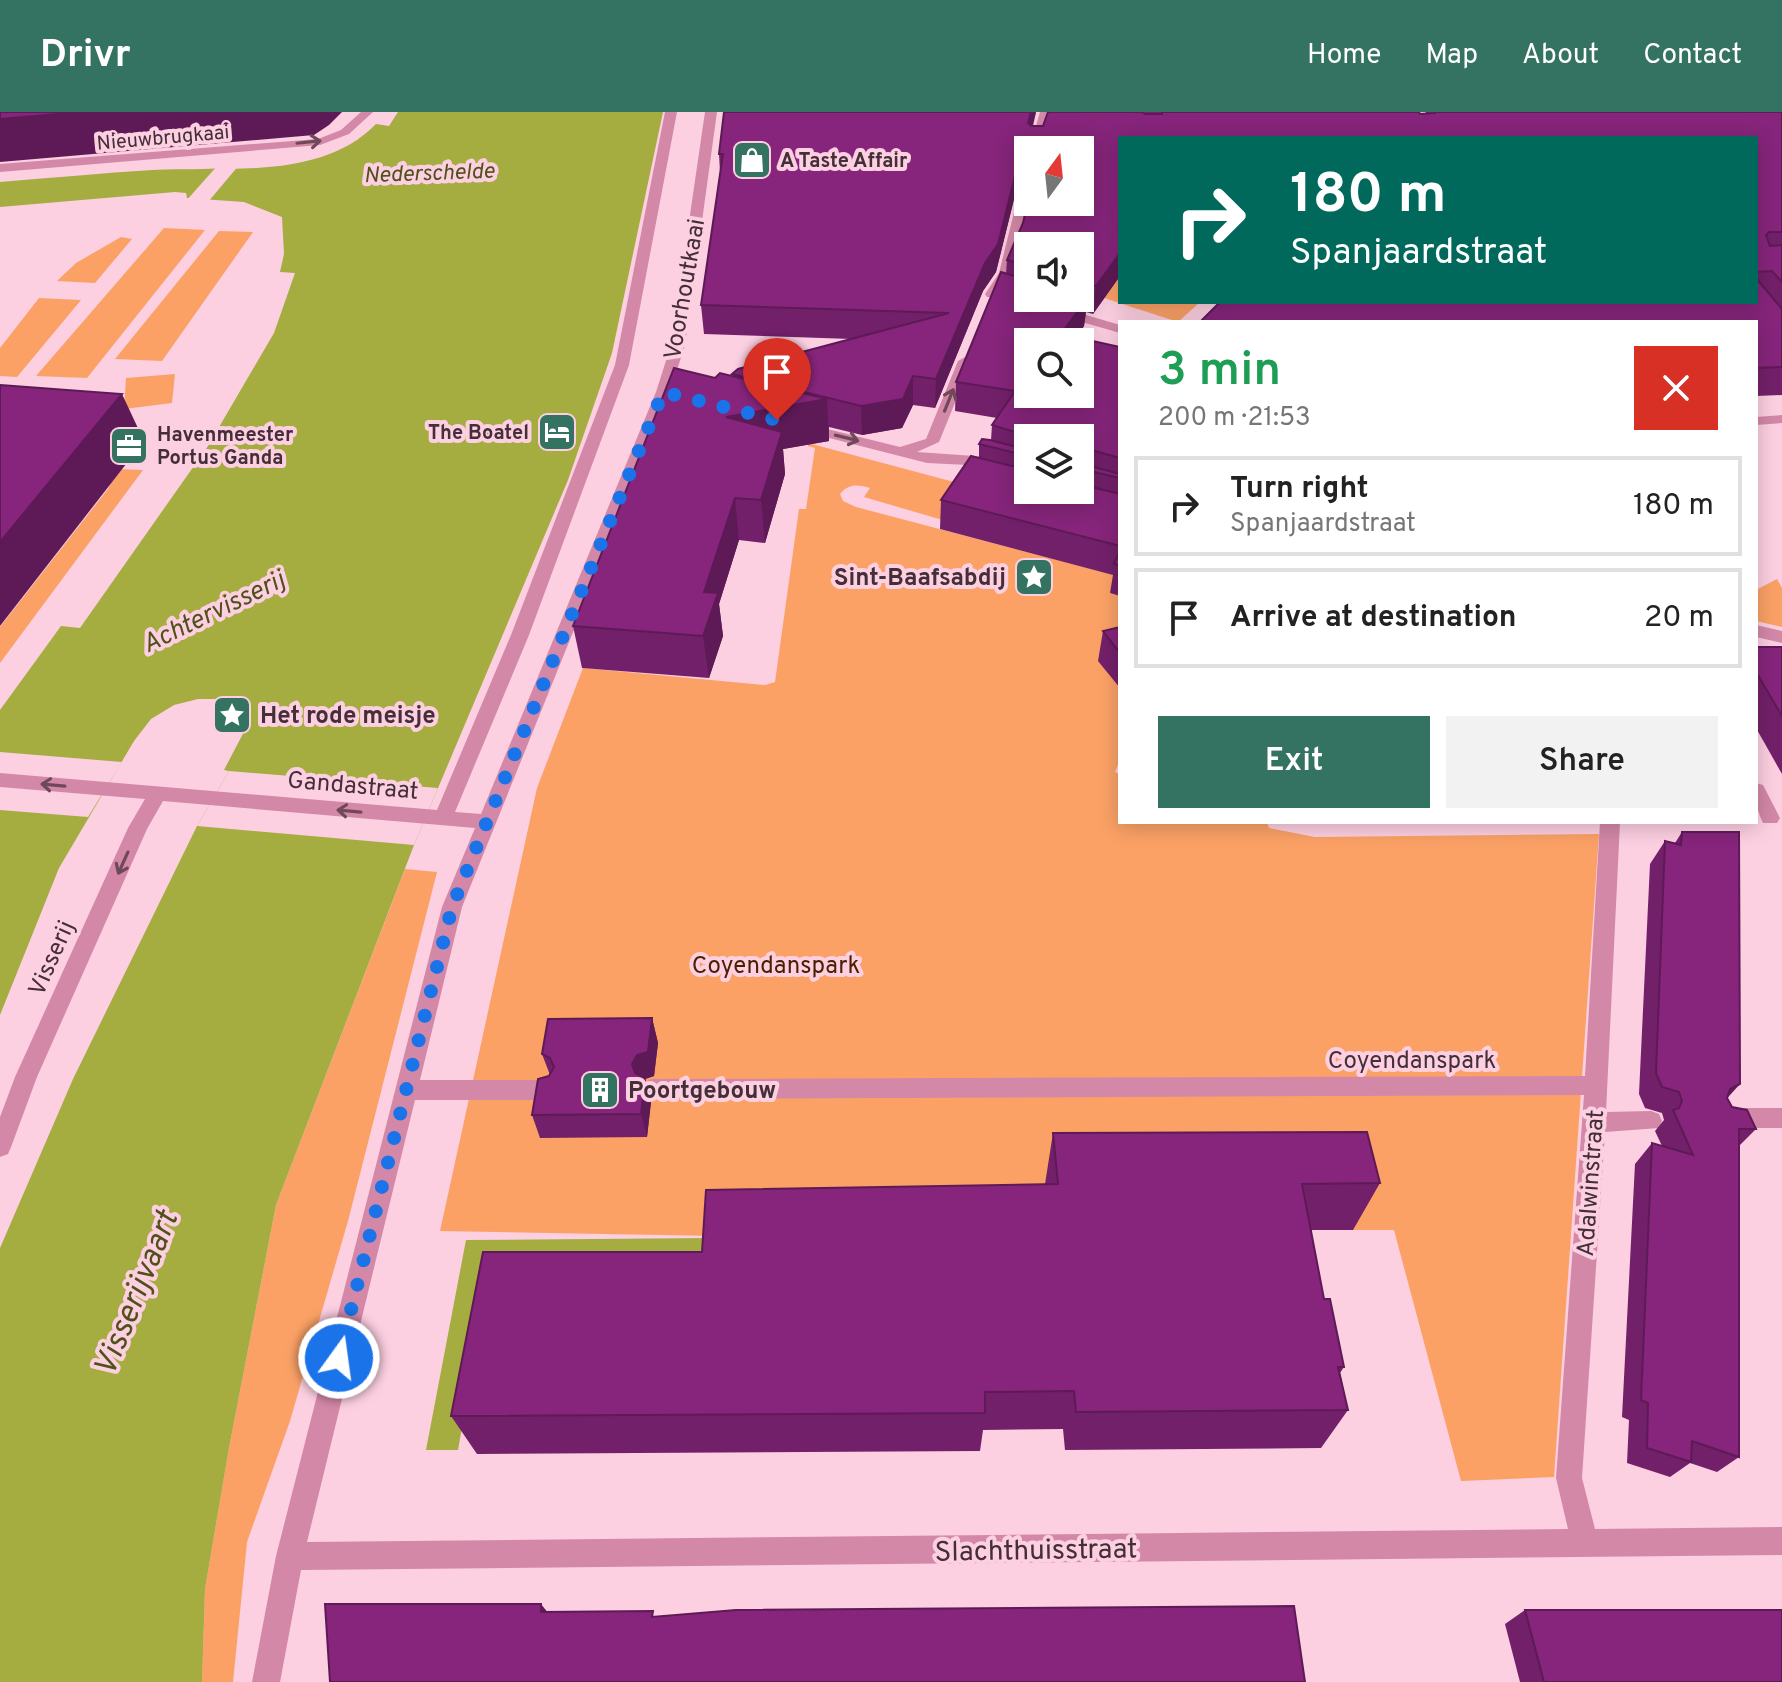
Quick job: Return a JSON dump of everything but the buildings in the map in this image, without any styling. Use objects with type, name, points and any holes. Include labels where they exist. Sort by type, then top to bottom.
[{"type":"street","name":"Nieuwbrugkaai","points":[[0,168],[320,142],[345,132],[367,112]]},
{"type":"street","points":[[435,818],[520,635],[622,365],[671,112]]},
{"type":"street","name":"Voorhoutkaai","points":[[266,1682],[290,1556],[452,907],[668,393],[678,345],[711,112]]},
{"type":"street","points":[[1039,136],[1046,112]]},
{"type":"street","points":[[996,297],[1019,216]]},
{"type":"street","points":[[1062,312],[1118,328]]},
{"type":"street","points":[[901,452],[932,442],[973,341]]},
{"type":"street","points":[[1758,421],[1782,419]]},
{"type":"street","points":[[793,424],[927,459],[978,480]]},
{"type":"street","points":[[927,459],[989,462],[1014,468]]},
{"type":"street","points":[[1758,631],[1782,637]]},
{"type":"street","points":[[0,780],[158,794]]},
{"type":"street","name":"Gandastraat","points":[[158,794],[489,822]]},
{"type":"street","name":"Visserij","points":[[0,1147],[26,1077],[138,828],[158,794]]},
{"type":"street","points":[[1758,794],[1769,818]]},
{"type":"street","name":"Adalwinstraat","points":[[1585,1543],[1569,1478],[1594,1122],[1610,824]]},
{"type":"street","name":"Coyendanspark","points":[[652,1089],[1596,1085]]},
{"type":"street","points":[[406,1090],[548,1090]]},
{"type":"street","points":[[1722,1118],[1782,1118]]},
{"type":"street","points":[[1594,1122],[1651,1121]]},
{"type":"street","name":"Slachthuisstraat","points":[[290,1556],[1782,1541]]},
{"type":"green space","points":[[164,228],[205,230],[87,378],[36,376]]},
{"type":"green space","points":[[219,231],[253,232],[162,361],[115,359]]},
{"type":"green space","points":[[121,237],[132,239],[95,283],[57,281],[76,263]]},
{"type":"green space","points":[[1118,279],[1118,303],[1104,298]]},
{"type":"green space","points":[[39,298],[81,300],[17,377],[0,376],[0,348]]},
{"type":"green space","points":[[1122,304],[1198,304],[1180,320]]},
{"type":"green space","points":[[175,374],[172,403],[124,409],[126,378]]},
{"type":"green space","name":"Coyendanspark","points":[[808,443],[969,486],[946,521],[864,497],[870,488],[861,486],[850,487],[840,494],[843,501],[856,507],[1118,576],[1110,593],[1118,595],[1118,765],[1115,772],[1118,773],[1118,824],[1268,824],[1269,828],[1315,837],[1599,834],[1554,1477],[1461,1481],[1394,1230],[1353,1230],[1045,1181],[1049,1232],[716,1236],[440,1231],[537,788],[583,668],[765,685],[775,682],[799,509],[806,509],[815,448],[808,446]]},
{"type":"green space","points":[[117,469],[143,470],[0,663],[0,627],[108,489]]},
{"type":"green space","points":[[1777,579],[1782,588],[1782,627],[1758,621],[1758,589]]},
{"type":"green space","points":[[405,869],[437,872],[348,1221],[290,1421],[247,1542],[233,1682],[202,1682],[205,1589],[276,1205]]},
{"type":"water","points":[[398,112],[663,112],[612,353],[568,480],[414,845],[276,1205],[205,1589],[202,1682],[0,1682],[0,1248],[73,1079],[197,826],[229,771],[224,770],[247,726],[244,715],[235,705],[216,699],[198,699],[174,705],[151,719],[134,741],[59,868],[0,1015],[0,710],[61,626],[80,628],[208,446],[274,333],[295,273],[280,272],[284,254],[282,217],[244,202],[187,198],[186,193],[175,192],[0,207],[0,182],[300,163],[328,155],[354,142],[376,124],[389,126]]},
{"type":"water","points":[[711,1238],[709,1277],[488,1279],[458,1450],[426,1450],[466,1240]]},
{"type":"pier","points":[[240,164],[208,202],[185,202],[218,165]]},
{"type":"pier","points":[[0,752],[122,762],[88,817],[0,810]]},
{"type":"pier","points":[[229,771],[438,788],[414,845],[197,826]]},
{"type":"place","name":"A Taste Affair","points":[[752,160]]},
{"type":"place","name":"The Boatel","points":[[557,432]]},
{"type":"place","name":"Havenmeester Portus Ganda","points":[[129,446]]},
{"type":"place","name":"Sint-Baafsabdij","points":[[1034,577]]},
{"type":"place","name":"Het rode meisje","points":[[232,715]]},
{"type":"place","name":"Poortgebouw","points":[[600,1090]]},
{"type":"route","points":[[339,1358],[452,907],[663,392],[777,420]]},
{"type":"water label","name":"Nederschelde","points":[[429,172]]},
{"type":"water label","name":"Achtervisserij","points":[[213,611]]},
{"type":"water label","name":"Visserijvaart","points":[[135,1293]]}]
